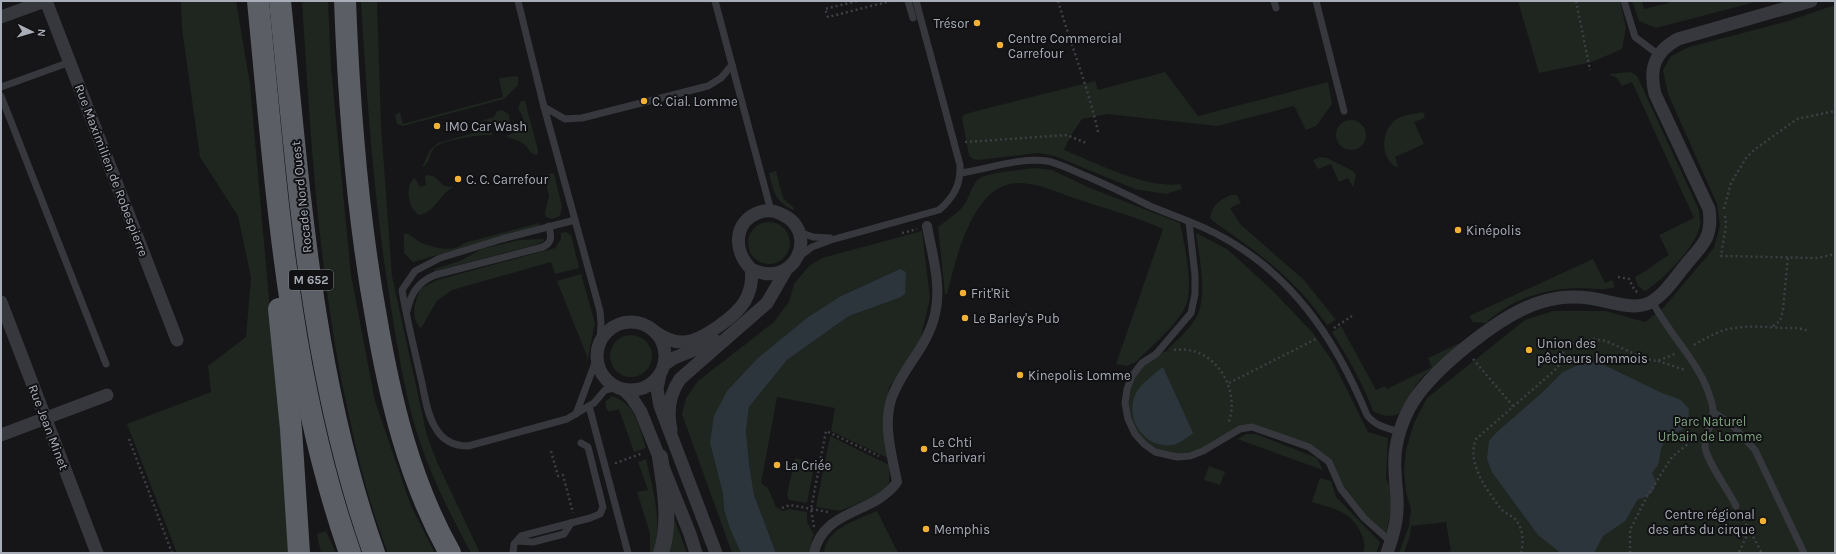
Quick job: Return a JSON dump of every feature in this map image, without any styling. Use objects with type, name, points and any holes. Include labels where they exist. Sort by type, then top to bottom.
[{"type":"highway","name":"Rocade Nord Ouest","points":[[258,1],[288,276],[308,397],[325,469],[350,553]]},
{"type":"highway","name":"Rocade Nord Ouest","points":[[280,1],[303,217],[315,308],[338,432],[355,496],[374,553]]},
{"type":"highway","points":[[291,1],[303,217]]},
{"type":"highway","points":[[345,1],[347,61],[362,232],[386,375],[417,503],[441,553]]},
{"type":"highway","points":[[272,137],[271,234],[291,429],[300,553]]},
{"type":"highway","points":[[291,429],[313,553]]},
{"type":"highway","points":[[403,442],[432,518],[450,553]]},
{"type":"street","points":[[1,17],[45,1]]},
{"type":"street","name":"Rue Maximilien de Robespierre","points":[[45,1],[177,340]]},
{"type":"street","points":[[1389,547],[1397,514],[1394,469],[1396,445],[1400,432],[1419,394],[1434,377],[1468,347],[1510,316],[1542,302],[1566,297],[1577,297],[1641,306],[1652,301],[1664,290],[1702,247],[1706,240],[1710,226],[1709,209],[1655,94],[1652,69],[1659,55],[1671,43],[1683,38],[1812,1]]},
{"type":"street","points":[[671,430],[669,406],[675,386],[685,373],[767,303],[786,270],[796,260],[801,246],[799,232],[792,221],[786,216],[771,211],[761,212],[744,224],[740,232],[738,242],[739,252],[744,261],[759,273],[777,274],[786,270]]},
{"type":"street","points":[[814,553],[817,541],[824,530],[837,520],[883,497],[897,482],[890,447],[887,420],[891,400],[898,384],[924,342],[935,314],[938,291],[927,226]]},
{"type":"street","points":[[696,553],[660,457],[639,407],[621,388],[611,383],[601,371],[599,349],[609,330],[624,323],[641,324],[668,339],[682,342],[694,340],[709,332],[735,312],[745,300],[752,283],[751,268]]},
{"type":"street","name":"Rue Jean Minet","points":[[1,302],[97,553]]},
{"type":"street","points":[[621,388],[636,389],[648,386],[662,369],[674,358],[734,331]]},
{"type":"street","points":[[655,332],[664,348],[662,369],[657,389],[658,397],[716,553]]},
{"type":"street","points":[[386,375],[428,488],[443,521],[461,553]]},
{"type":"street","points":[[1,435],[106,395]]},
{"type":"street","points":[[660,457],[666,521],[664,542],[661,553]]},
{"type":"lane","points":[[347,61],[351,1]]},
{"type":"lane","points":[[518,1],[544,107],[601,317],[599,349],[576,414]]},
{"type":"lane","points":[[715,1],[771,211]]},
{"type":"lane","points":[[908,1],[913,18]]},
{"type":"lane","points":[[796,260],[812,247],[840,237],[939,210],[948,202],[956,190],[960,173],[954,143],[916,1]]},
{"type":"lane","points":[[1316,1],[1344,111]]},
{"type":"lane","points":[[1624,1],[1635,37],[1659,55]]},
{"type":"lane","points":[[1,88],[70,62]]},
{"type":"lane","points":[[544,107],[565,119],[582,118],[708,86],[721,78],[732,65]]},
{"type":"lane","points":[[1,96],[106,364]]},
{"type":"lane","points":[[960,173],[1023,161],[1048,161],[1125,192],[1150,205],[1226,239],[1263,265],[1289,289],[1325,333],[1349,374],[1367,415],[1377,424],[1400,432]]},
{"type":"lane","points":[[575,220],[502,239],[430,262],[415,271],[402,290],[406,317],[432,421],[440,434],[452,444],[464,446],[477,445],[559,422],[589,406],[605,390],[621,388]]},
{"type":"lane","points":[[1189,222],[1195,275],[1195,294],[1191,313],[1156,354],[1142,364],[1132,376],[1127,389],[1125,403],[1128,419],[1135,434],[1144,444],[1155,452],[1177,457],[1197,454],[1240,429],[1252,427],[1309,447],[1329,462],[1341,489],[1389,547]]},
{"type":"lane","points":[[406,317],[412,293],[422,281],[435,275],[543,247],[550,241],[551,237],[549,226]]},
{"type":"lane","points":[[799,232],[820,238],[840,237]]},
{"type":"lane","points":[[1652,301],[1697,371],[1709,394],[1713,412],[1712,422],[1706,432],[1705,448],[1711,462],[1736,506]]},
{"type":"lane","points":[[589,406],[628,553]]},
{"type":"lane","points":[[1713,412],[1732,425],[1755,450],[1804,553]]},
{"type":"lane","points":[[513,553],[514,544],[521,536],[600,514],[603,507],[588,447],[581,443]]},
{"type":"path","points":[[857,1],[825,9],[828,17],[891,1]]},
{"type":"path","points":[[1058,1],[1071,45],[1084,79],[1098,132]]},
{"type":"path","points":[[1576,1],[1590,70]]},
{"type":"path","points":[[1835,111],[1797,119],[1754,150],[1746,158],[1731,183],[1727,194],[1724,206],[1726,225],[1721,256],[1818,258],[1835,254]]},
{"type":"path","points":[[954,143],[1067,135],[1086,143]]},
{"type":"path","points":[[897,234],[927,226]]},
{"type":"path","points":[[1772,326],[1780,321],[1783,310],[1788,257]]},
{"type":"path","points":[[1618,277],[1629,279],[1635,291],[1645,294],[1652,301]]},
{"type":"path","points":[[1228,383],[1325,333],[1352,316]]},
{"type":"path","points":[[1657,361],[1720,332],[1731,329],[1772,326],[1784,328],[1797,327],[1809,331]]},
{"type":"path","points":[[1521,553],[1522,530],[1515,519],[1502,511],[1484,483],[1474,463],[1472,448],[1476,439],[1554,371],[1560,364],[1560,356],[1570,346],[1582,341],[1594,339],[1606,341],[1646,359],[1680,369],[1697,371]]},
{"type":"path","points":[[1468,347],[1513,406]]},
{"type":"path","points":[[1156,354],[1176,349],[1194,351],[1210,359],[1221,370],[1228,383],[1233,403],[1231,416],[1226,428],[1214,444]]},
{"type":"path","points":[[816,533],[812,521],[811,509],[826,431],[881,457]]},
{"type":"path","points":[[1630,553],[1630,530],[1656,482],[1672,457],[1683,446],[1706,432]]},
{"type":"path","points":[[129,439],[172,553]]},
{"type":"path","points":[[551,451],[558,476],[563,475],[574,522]]},
{"type":"path","points":[[782,508],[790,505],[830,513]]},
{"type":"path","points":[[1736,506],[1762,553]]},
{"type":"path","points":[[1738,552],[1750,530]]},
{"type":"green space","points":[[181,1],[236,1],[250,84],[285,480],[289,553],[177,553],[127,424],[211,392],[208,366],[246,337],[251,277],[238,216],[200,157],[182,29]]},
{"type":"green space","points":[[302,1],[328,1],[331,68],[351,275],[375,401],[411,506],[435,553],[388,553],[367,490],[358,457],[340,373],[324,267],[313,161]]},
{"type":"green space","points":[[361,1],[377,1],[381,125],[392,276],[427,436],[437,462],[480,553],[471,553],[439,490],[419,440],[404,383],[386,275],[376,197]]},
{"type":"green space","points":[[1518,1],[1620,1],[1626,28],[1622,49],[1592,62],[1539,73]]},
{"type":"green space","points":[[1632,1],[1642,1],[1644,9],[1669,3],[1668,1],[1759,1],[1656,28],[1639,21]]},
{"type":"green space","name":"Parc Naturel Urbain de Lomme","points":[[1835,5],[1835,553],[1445,553],[1451,551],[1446,522],[1411,526],[1410,535],[1404,553],[1399,553],[1409,526],[1411,509],[1406,492],[1404,470],[1406,450],[1414,423],[1427,398],[1525,320],[1553,311],[1606,311],[1645,322],[1664,307],[1714,248],[1720,226],[1717,204],[1668,94],[1663,70],[1671,56],[1689,47],[1785,22]]},
{"type":"green space","points":[[1165,72],[1198,116],[1328,82],[1332,104],[1316,126],[1306,130],[1294,106],[1217,126],[1107,114],[1082,119],[1071,135],[1064,150],[1106,168],[1137,179],[1167,185],[1180,184],[1182,189],[1166,194],[1135,189],[1055,156],[1038,153],[978,160],[969,156],[962,117],[965,114],[1095,81],[1098,90]]},
{"type":"green space","points":[[1631,72],[1637,76],[1699,210],[1700,222],[1698,233],[1686,252],[1670,271],[1645,291],[1638,286],[1635,277],[1669,255],[1659,235],[1694,218],[1632,82],[1622,86],[1617,78],[1609,74]]},
{"type":"green space","points":[[518,77],[518,85],[504,99],[403,126],[397,124],[395,115],[400,112],[403,124],[503,97],[499,78]]},
{"type":"green space","points":[[521,101],[525,101],[538,150],[536,155],[524,144],[505,136],[520,131],[522,128],[523,119],[518,108]]},
{"type":"green space","points":[[503,110],[509,115],[510,123],[501,125],[485,121],[476,123],[494,117],[497,111]]},
{"type":"green space","points":[[1423,112],[1425,118],[1414,122],[1424,144],[1395,157],[1398,166],[1396,167],[1391,163],[1385,151],[1384,144],[1387,131],[1390,125],[1398,118]]},
{"type":"green space","points":[[1351,120],[1362,124],[1366,135],[1362,146],[1351,150],[1340,146],[1336,135],[1340,124]]},
{"type":"green space","points":[[477,132],[492,133],[492,135],[479,135],[444,142],[432,150],[427,163],[423,167],[430,150],[438,143]]},
{"type":"green space","points":[[1320,157],[1327,158],[1353,171],[1356,175],[1353,187],[1348,178],[1339,182],[1331,164],[1318,169],[1313,160]]},
{"type":"green space","points":[[1035,168],[1052,170],[1090,188],[1180,223],[1189,275],[1186,305],[1171,328],[1136,362],[1127,366],[1116,364],[1163,229],[1141,220],[1035,185],[1021,183],[1004,185],[990,194],[969,224],[956,261],[947,294],[945,294],[938,227],[961,208],[980,178],[999,173]]},
{"type":"green space","points":[[776,171],[783,198],[794,208],[793,210],[778,199],[772,186],[769,173]]},
{"type":"green space","points":[[554,173],[562,207],[560,216],[552,219],[546,217],[545,213],[549,196],[545,179],[549,174]]},
{"type":"green space","points":[[429,175],[435,177],[444,186],[454,187],[445,193],[430,210],[420,215],[416,213],[410,203],[409,186],[415,178],[420,187],[426,185],[425,176]]},
{"type":"green space","points":[[1231,195],[1237,195],[1241,203],[1230,208],[1241,225],[1304,280],[1336,320],[1327,325],[1303,294],[1275,268],[1246,244],[1210,218],[1214,207]]},
{"type":"green space","points":[[769,222],[784,228],[790,243],[784,258],[769,264],[754,258],[748,243],[754,228]]},
{"type":"green space","points":[[539,223],[540,226],[413,262],[404,253],[404,235],[406,233],[427,245],[449,249],[460,246],[464,243]]},
{"type":"green space","points":[[922,231],[930,298],[918,350],[889,387],[885,417],[888,458],[831,431],[835,408],[777,397],[761,483],[768,488],[776,507],[783,511],[790,509],[807,512],[807,522],[814,535],[812,538],[810,553],[776,553],[754,495],[746,431],[749,407],[787,360],[849,316],[899,298],[900,269],[841,296],[710,443],[723,494],[724,509],[730,529],[741,553],[732,553],[682,414],[686,398],[698,381],[774,322],[789,302],[794,284],[809,266],[822,258]]},
{"type":"green space","points":[[566,232],[571,235],[579,268],[555,274],[551,262],[452,290],[437,301],[421,328],[417,324],[414,309],[420,289],[437,280],[555,248],[561,239],[561,233]]},
{"type":"green space","points":[[1196,233],[1227,249],[1271,289],[1313,333],[1333,362],[1368,432],[1388,438],[1386,478],[1391,489],[1391,510],[1385,539],[1341,489],[1329,462],[1309,447],[1252,427],[1203,451],[1166,456],[1135,434],[1125,403],[1132,376],[1156,354],[1171,350],[1167,350],[1192,324],[1201,305],[1202,274]]},
{"type":"green space","points":[[544,239],[544,241],[535,245],[435,271],[434,269],[460,261],[482,249],[519,240]]},
{"type":"green space","points":[[1593,259],[1605,283],[1612,280],[1615,287],[1602,289],[1565,289],[1541,293],[1506,308],[1486,323],[1473,322],[1469,316]]},
{"type":"green space","points":[[581,274],[595,323],[586,367],[587,356],[557,281]]},
{"type":"green space","points":[[1341,326],[1376,390],[1385,386],[1387,389],[1432,367],[1428,358],[1460,343],[1420,380],[1400,413],[1393,416],[1386,416],[1373,411],[1360,381],[1332,332]]},
{"type":"green space","points":[[631,335],[646,341],[652,356],[646,371],[631,377],[616,371],[610,356],[616,341]]},
{"type":"green space","points":[[612,396],[620,400],[631,410],[638,424],[646,448],[634,452],[619,409],[609,412],[606,408],[606,401]]},
{"type":"green space","points":[[1246,434],[1256,434],[1317,458],[1323,470],[1237,439]]},
{"type":"green space","points":[[830,436],[889,465],[889,482],[887,489],[873,497],[840,511],[816,507]]},
{"type":"green space","points":[[795,458],[815,462],[807,503],[789,500],[787,495]]},
{"type":"green space","points":[[646,459],[654,494],[657,518],[656,542],[653,553],[650,553],[650,533],[637,492],[648,490],[638,462]]},
{"type":"green space","points":[[1209,466],[1225,472],[1220,485],[1204,480]]},
{"type":"green space","points":[[1320,478],[1331,481],[1336,497],[1380,542],[1376,553],[1363,553],[1364,543],[1361,533],[1355,523],[1348,516],[1336,510],[1312,502]]},
{"type":"green space","points":[[877,511],[898,553],[824,553],[826,544],[836,531]]},
{"type":"green space","points":[[673,517],[675,521],[687,553],[669,553]]},
{"type":"green space","points":[[326,531],[336,553],[321,553],[317,534]]},
{"type":"shaded area","points":[[900,269],[906,272],[905,294],[899,298],[849,316],[787,360],[749,407],[746,431],[754,495],[776,553],[741,553],[730,529],[724,509],[723,494],[710,443],[714,416],[727,391],[758,358],[807,318],[841,296]]},
{"type":"shaded area","points":[[1587,361],[1600,363],[1662,393],[1681,400],[1689,409],[1688,419],[1683,429],[1667,438],[1663,444],[1657,466],[1652,473],[1656,482],[1654,489],[1648,496],[1638,499],[1625,521],[1603,536],[1594,553],[1561,553],[1538,535],[1492,472],[1487,459],[1489,441],[1563,372]]},
{"type":"shaded area","points":[[1163,367],[1193,433],[1186,439],[1172,445],[1154,443],[1147,438],[1141,432],[1133,416],[1132,407],[1136,393],[1146,381]]},
{"type":"place","name":"Trésor","points":[[977,23]]},
{"type":"place","name":"Centre Commercial Carrefour","points":[[1000,45]]},
{"type":"place","name":"C. Cial. Lomme","points":[[644,101]]},
{"type":"place","name":"IMO Car Wash","points":[[437,126]]},
{"type":"place","name":"C. C. Carrefour","points":[[458,179]]},
{"type":"place","name":"Kinépolis","points":[[1458,230]]},
{"type":"place","name":"Frit'Rit","points":[[963,293]]},
{"type":"place","name":"Le Barley's Pub","points":[[965,318]]},
{"type":"place","name":"Union des pêcheurs lommois","points":[[1529,350]]},
{"type":"place","name":"Kinepolis Lomme","points":[[1020,375]]},
{"type":"place","name":"Le Chti Charivari","points":[[924,449]]},
{"type":"place","name":"La Criée","points":[[777,465]]},
{"type":"place","name":"Centre régional des arts du cirque","points":[[1763,521]]},
{"type":"place","name":"Memphis","points":[[926,529]]}]
